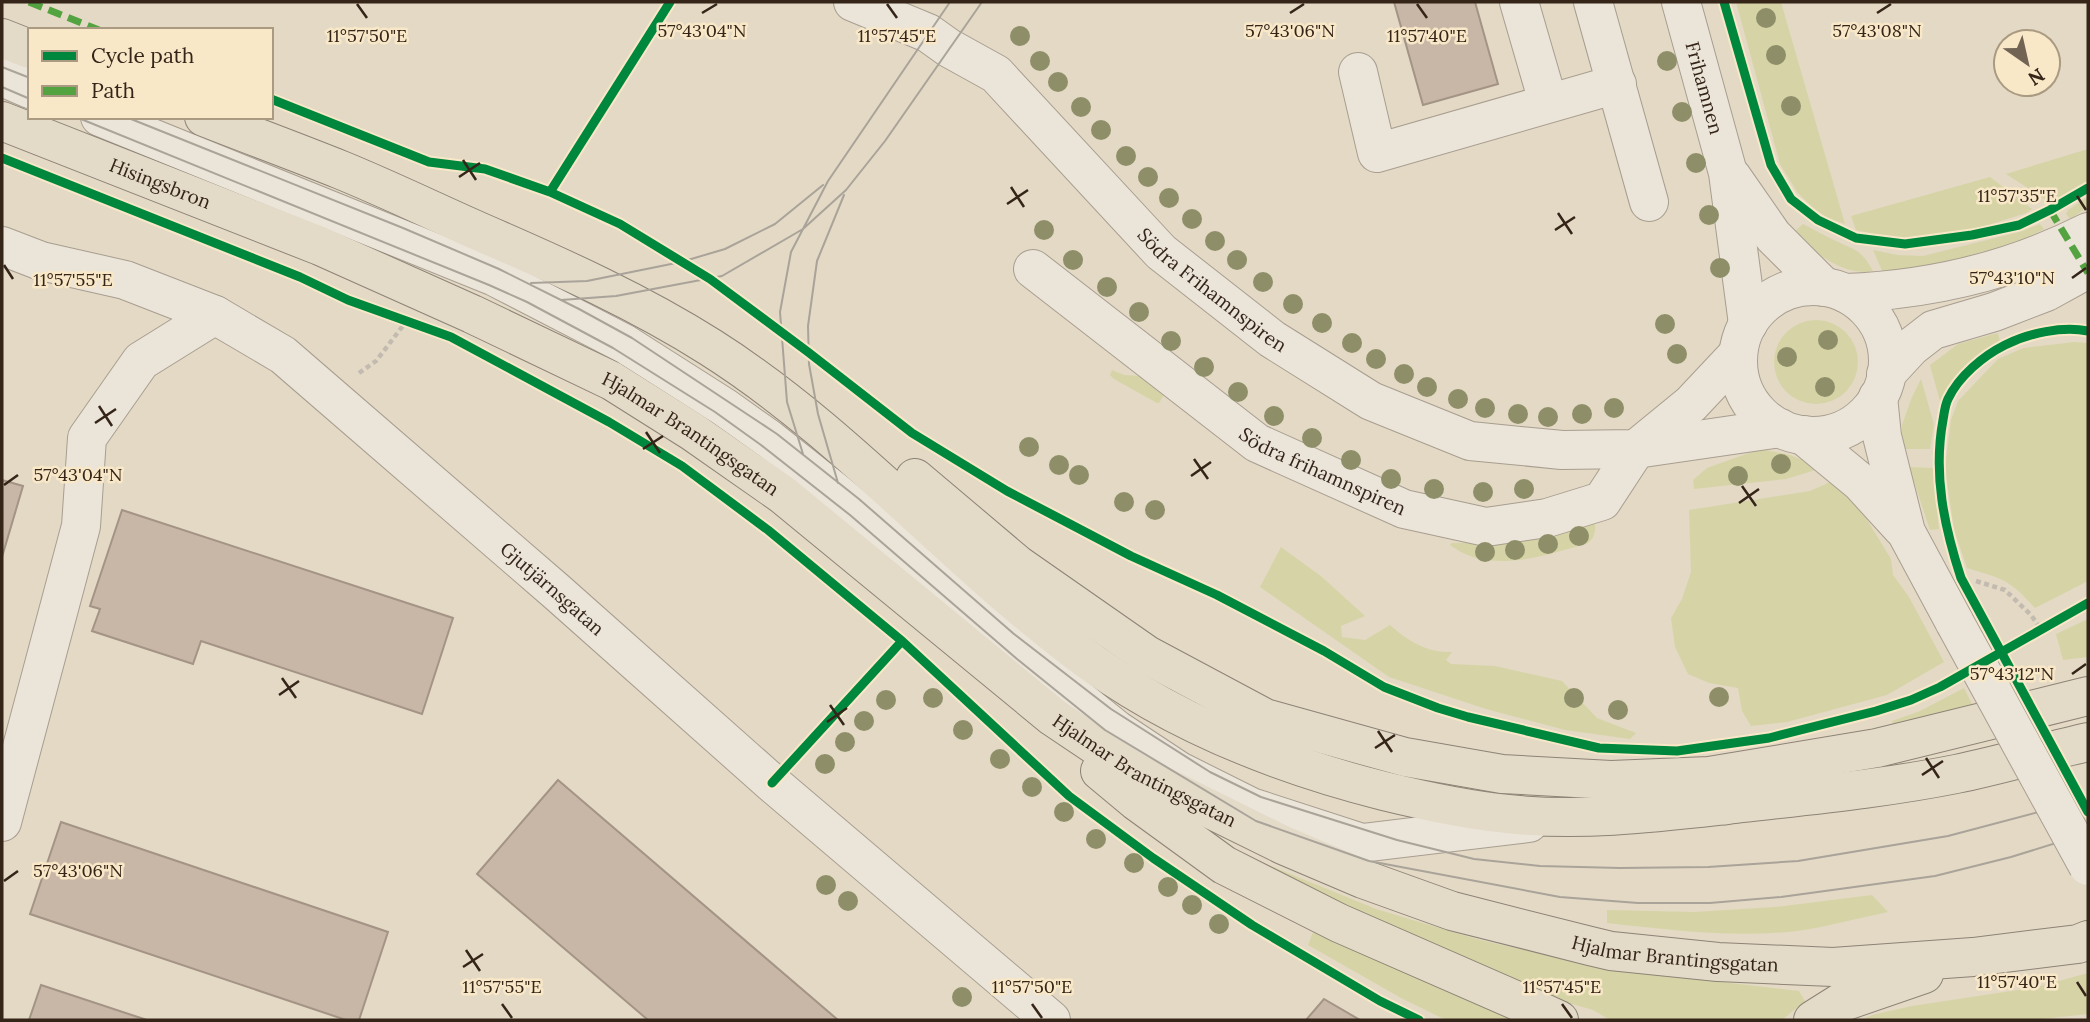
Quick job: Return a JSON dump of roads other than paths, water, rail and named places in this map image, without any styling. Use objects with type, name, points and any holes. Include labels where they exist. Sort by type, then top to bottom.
[{"type":"main road","points":[[2,38],[28,48]]},
{"type":"main road","points":[[209,119],[343,171],[563,268],[709,346],[768,387],[826,433],[1074,650],[1193,723],[1244,746],[1339,779],[1443,805],[1510,815],[1579,817],[1671,811],[1837,792],[1955,774],[2088,741]]},
{"type":"main road","name":"Hisingsbron","points":[[2,121],[320,246]]},
{"type":"main road","name":"Hjalmar Brantingsgatan","points":[[320,246],[472,314],[611,381],[693,432],[783,495],[1053,716],[1135,772],[1283,845],[1363,880],[1452,911],[1611,951],[1718,962],[1833,967],[1973,957],[2078,944],[2088,940]]},
{"type":"main road","points":[[826,433],[907,471],[1018,565],[1147,654],[1265,718],[1405,757],[1502,774],[1611,780],[1709,776],[1877,748],[2085,695]]},
{"type":"main road","points":[[1053,716],[1090,763],[1136,801],[1224,865],[1339,923],[1559,1020]]},
{"type":"main road","points":[[1813,1020],[1840,1003],[1973,957]]},
{"type":"street","name":"Södra Frihamnspiren","points":[[853,2],[928,33],[996,74],[1161,252],[1272,339],[1371,401],[1471,441],[1562,450],[1636,449]]},
{"type":"street","points":[[1519,2],[1548,102]]},
{"type":"street","points":[[1593,2],[1649,202]]},
{"type":"street","name":"Frihamnen","points":[[1681,2],[1728,173],[1743,339]]},
{"type":"street","points":[[1358,72],[1377,153],[1617,84]]},
{"type":"street","points":[[2,77],[28,88]]},
{"type":"street","points":[[105,119],[495,277],[625,344],[724,407],[834,490],[1030,660],[1117,730],[1178,771],[1251,807],[1362,843],[1579,817]]},
{"type":"street","name":"Frihamnen","points":[[1728,173],[1773,236],[1835,290]]},
{"type":"street","points":[[1906,532],[1860,482],[1791,431],[1762,415],[1748,398],[1740,377],[1743,339],[1762,307],[1780,293],[1801,287],[1885,292],[1940,283],[2012,264],[2088,232]]},
{"type":"street","name":"Gjutjärnsgatan","points":[[2,246],[41,261],[125,280],[215,315],[283,355],[1044,1018]]},
{"type":"street","name":"Södra frihamnspiren","points":[[1033,269],[1257,443],[1404,509],[1486,527],[1547,518],[1602,501],[1636,449],[1691,404],[1743,339]]},
{"type":"street","points":[[1636,449],[1791,431],[1825,434],[1846,428],[1864,415],[1911,348],[1933,330],[1994,312],[2046,292],[2088,269]]},
{"type":"street","points":[[1835,290],[1868,310],[1879,326],[1886,345],[1882,386],[1882,436],[1906,532],[2088,866]]},
{"type":"street","points":[[2046,292],[2088,304]]},
{"type":"street","points":[[2,821],[81,526],[88,438],[141,360],[215,315]]},
{"type":"street","points":[[1030,660],[1053,716]]},
{"type":"tram line","points":[[803,454],[787,402],[780,312],[791,252],[828,181],[950,2]]},
{"type":"tram line","points":[[561,300],[616,296],[722,276],[803,229],[846,190],[885,141],[982,2]]},
{"type":"tram line","points":[[2,67],[28,77]]},
{"type":"tram line","points":[[2,87],[28,98]]},
{"type":"tram line","points":[[81,119],[489,285],[613,348],[715,412],[761,445],[850,515],[1017,659],[1105,730],[1256,821],[1369,861],[1560,897],[1638,903],[1710,903],[1781,897],[1935,876],[2011,857],[2088,833]]},
{"type":"tram line","points":[[131,119],[499,269],[632,338],[777,434],[859,499],[1014,634],[1111,709],[1210,772],[1261,797],[1397,840],[1474,859],[1540,866],[1620,868],[1708,867],[1798,861],[1948,836],[2088,799]]},
{"type":"tram line","points":[[531,283],[587,281],[681,262],[725,249],[775,224],[823,185]]},
{"type":"tram line","points":[[838,483],[818,414],[809,364],[808,326],[817,261],[844,195]]}]
